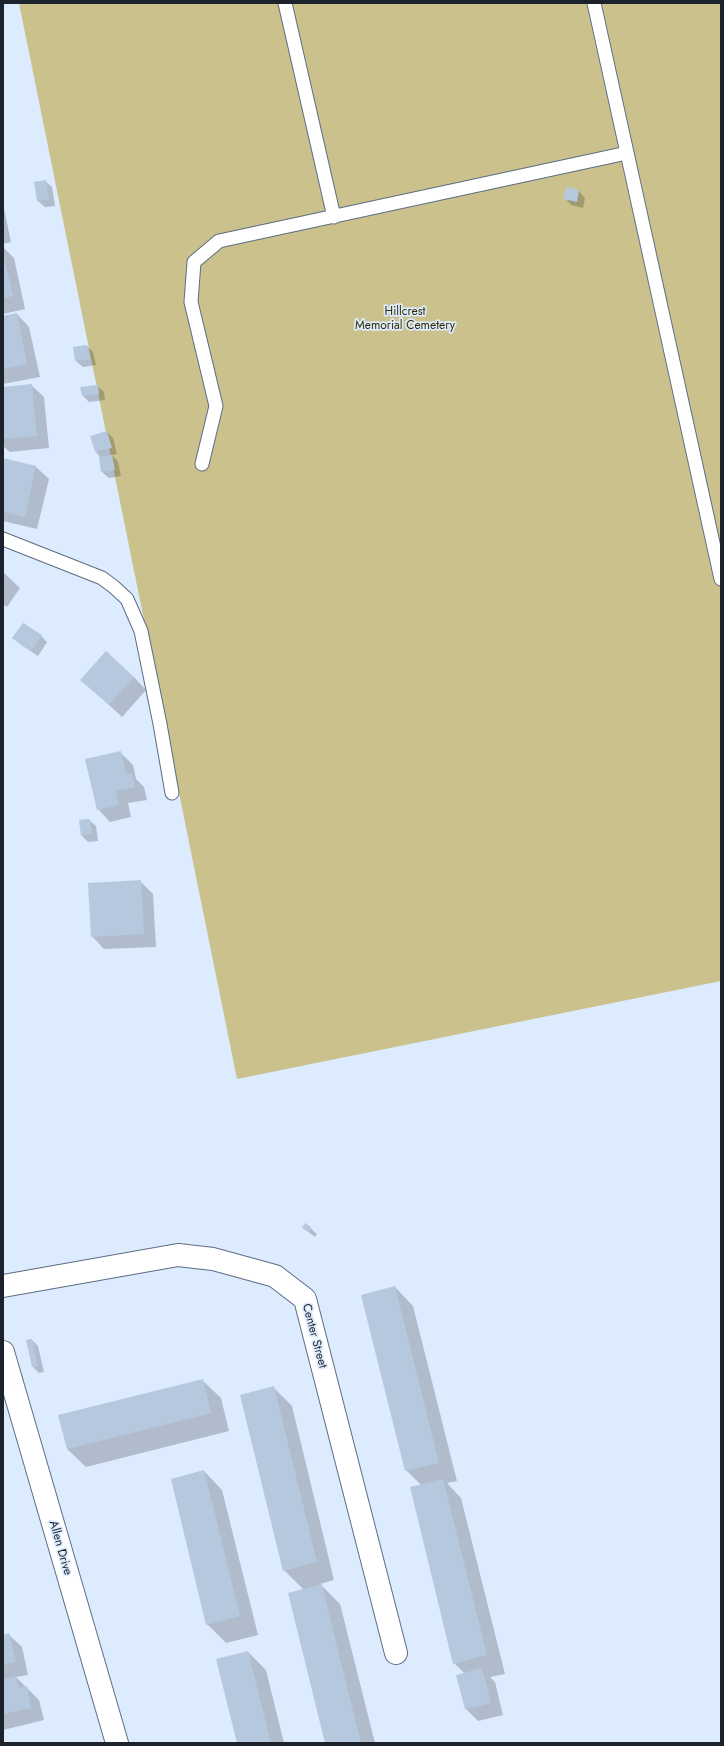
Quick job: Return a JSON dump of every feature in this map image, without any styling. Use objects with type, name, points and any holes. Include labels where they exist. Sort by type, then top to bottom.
[{"type":"street","name":"Center Street","points":[[3,1286],[178,1255],[213,1260],[275,1276],[305,1299],[396,1653]]},
{"type":"street","name":"Allen Drive","points":[[3,1352],[117,1743]]},
{"type":"lane","points":[[286,3],[334,217]]},
{"type":"lane","points":[[594,3],[721,579]]},
{"type":"lane","points":[[202,464],[216,406],[192,302],[194,262],[219,241],[627,153]]},
{"type":"lane","points":[[3,538],[102,578],[114,586],[127,599],[141,631],[160,724],[172,794]]},
{"type":"green space","name":"Hillcrest Memorial Cemetery","points":[[19,3],[720,3],[721,981],[237,1079]]},
{"type":"building","points":[[46,180],[49,199],[37,201],[34,182]]},
{"type":"building","points":[[567,187],[579,190],[577,202],[563,199]]},
{"type":"building","points":[[3,253],[13,296],[3,299]]},
{"type":"building","points":[[17,313],[27,364],[3,369],[3,316]]},
{"type":"building","points":[[87,345],[90,359],[75,361],[73,347]]},
{"type":"building","points":[[32,384],[37,436],[3,439],[3,387]]},
{"type":"building","points":[[98,385],[99,394],[82,396],[80,387]]},
{"type":"building","points":[[107,431],[112,448],[95,452],[90,436]]},
{"type":"building","points":[[112,455],[115,470],[101,472],[99,457]]},
{"type":"building","points":[[3,458],[36,466],[25,517],[3,512]]},
{"type":"building","points":[[23,623],[42,635],[31,651],[12,638]]},
{"type":"building","points":[[106,651],[134,677],[109,705],[80,680]]},
{"type":"building","points":[[121,751],[126,774],[132,773],[135,787],[116,791],[119,805],[97,810],[85,759]]},
{"type":"building","points":[[90,819],[92,834],[81,836],[79,820]]},
{"type":"building","points":[[141,880],[144,934],[91,937],[88,883]]},
{"type":"building","points":[[305,1223],[311,1227],[309,1232],[302,1228]]},
{"type":"building","points":[[395,1286],[439,1463],[405,1471],[361,1295]]},
{"type":"building","points":[[32,1339],[38,1366],[32,1367],[26,1340]]},
{"type":"building","points":[[203,1379],[211,1413],[67,1449],[58,1415]]},
{"type":"building","points":[[274,1386],[317,1562],[283,1571],[240,1395]]},
{"type":"building","points":[[204,1470],[240,1616],[206,1625],[171,1479]]},
{"type":"building","points":[[443,1479],[487,1655],[453,1664],[410,1487]]},
{"type":"building","points":[[322,1584],[361,1743],[325,1743],[288,1593]]},
{"type":"building","points":[[9,1633],[16,1662],[3,1665],[3,1635]]},
{"type":"building","points":[[248,1651],[271,1743],[237,1743],[216,1659]]},
{"type":"building","points":[[482,1668],[491,1703],[465,1709],[456,1675]]},
{"type":"building","points":[[16,1676],[19,1688],[27,1686],[31,1708],[3,1714],[3,1679]]}]
